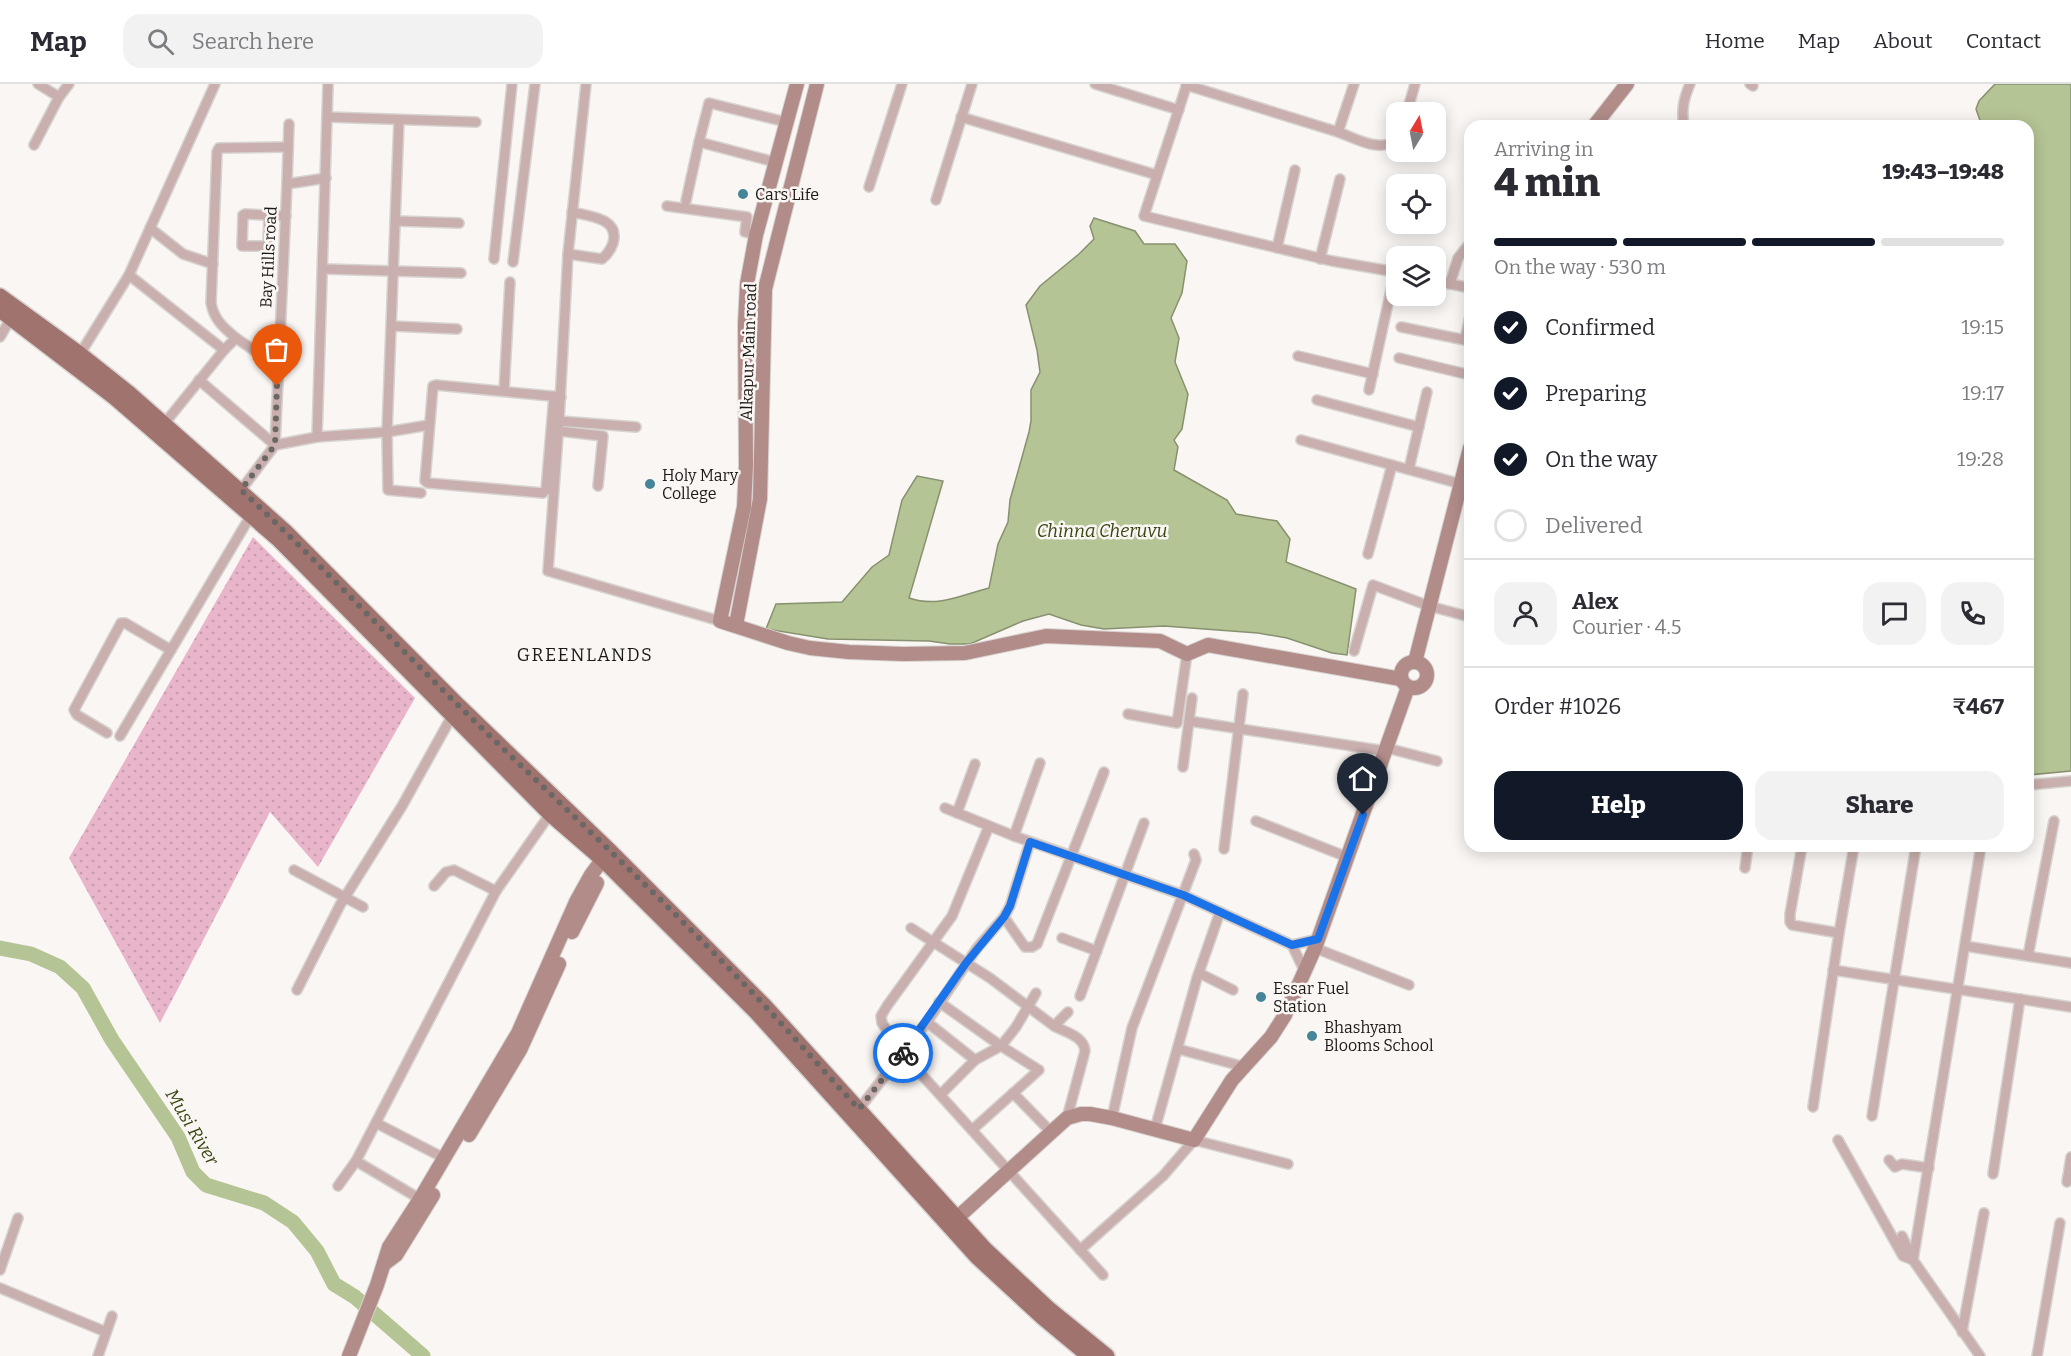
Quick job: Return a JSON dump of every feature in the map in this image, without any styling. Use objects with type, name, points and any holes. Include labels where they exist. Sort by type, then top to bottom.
[{"type":"main road","points":[[0,296],[278,539],[550,814],[608,858],[764,1005],[985,1249],[1048,1308],[1107,1356]]},
{"type":"main road","points":[[6,314],[80,354],[241,490],[285,531],[608,858],[756,1012],[977,1257],[1042,1317],[1089,1356]]},
{"type":"street","points":[[38,84],[59,97]]},
{"type":"street","points":[[34,145],[59,97],[69,84]]},
{"type":"street","points":[[80,354],[129,275],[215,84]]},
{"type":"street","points":[[317,437],[328,84]]},
{"type":"street","points":[[494,258],[512,84]]},
{"type":"street","points":[[513,262],[535,84]]},
{"type":"street","points":[[557,396],[433,386],[425,481],[543,493],[546,490],[557,396],[568,254],[586,84]]},
{"type":"street","name":"Alkapur Main road","points":[[720,621],[744,507],[746,296],[756,236],[797,84]]},
{"type":"street","name":"Alkapur Main road","points":[[736,625],[760,500],[764,296],[817,84]]},
{"type":"street","points":[[869,187],[902,84]]},
{"type":"street","points":[[936,200],[972,84]]},
{"type":"street","points":[[1095,84],[1179,110]]},
{"type":"street","points":[[1386,146],[1379,147],[1187,84],[1144,216],[1320,258],[1386,270]]},
{"type":"street","points":[[1338,132],[1354,84]]},
{"type":"street","points":[[1410,102],[1415,84]]},
{"type":"street","points":[[1604,119],[1627,84]]},
{"type":"street","points":[[1683,120],[1683,106],[1690,84]]},
{"type":"street","points":[[686,201],[709,103],[786,122]]},
{"type":"street","points":[[327,117],[476,122]]},
{"type":"street","points":[[961,117],[1157,175]]},
{"type":"street","points":[[399,120],[387,432],[388,490],[421,493]]},
{"type":"street","points":[[287,184],[289,124]]},
{"type":"street","points":[[699,142],[775,162]]},
{"type":"street","points":[[277,366],[236,339],[220,324],[213,313],[211,303],[217,152],[219,148],[288,147]]},
{"type":"street","points":[[1277,248],[1295,170]]},
{"type":"street","name":"Bay Hills road","points":[[275,445],[287,184],[326,178]]},
{"type":"street","points":[[1320,258],[1340,179]]},
{"type":"street","points":[[667,206],[747,217],[744,232],[756,236]]},
{"type":"street","points":[[568,254],[602,259],[608,255],[615,236],[613,228],[607,222],[572,212]]},
{"type":"street","points":[[269,215],[268,246],[242,246],[243,215],[269,215],[286,216]]},
{"type":"street","points":[[396,220],[459,223]]},
{"type":"street","points":[[150,228],[183,254],[213,264]]},
{"type":"street","points":[[1450,284],[1458,258],[1464,250]]},
{"type":"street","points":[[324,269],[461,273]]},
{"type":"street","points":[[129,275],[224,350]]},
{"type":"street","points":[[504,391],[510,282]]},
{"type":"street","points":[[1446,283],[1464,287]]},
{"type":"street","points":[[746,296],[764,296]]},
{"type":"street","points":[[1369,390],[1388,306]]},
{"type":"street","points":[[0,336],[6,314]]},
{"type":"street","points":[[392,326],[457,329]]},
{"type":"street","points":[[1401,327],[1464,340]]},
{"type":"street","points":[[164,424],[224,350],[236,339]]},
{"type":"street","points":[[1298,356],[1373,374]]},
{"type":"street","points":[[1399,358],[1464,374]]},
{"type":"street","points":[[200,380],[275,445]]},
{"type":"street","points":[[1408,469],[1427,392]]},
{"type":"street","points":[[557,396],[559,426],[548,572],[810,648],[903,654],[965,653],[1046,636],[1160,641],[1187,654],[1208,645],[1405,683],[1413,688],[1422,686],[1427,679],[1425,668],[1415,662]]},
{"type":"street","points":[[1317,400],[1419,427]]},
{"type":"street","points":[[241,490],[275,445],[317,437],[387,432],[429,425]]},
{"type":"street","points":[[559,426],[636,427]]},
{"type":"street","points":[[559,426],[603,436],[598,486]]},
{"type":"street","points":[[1300,440],[1461,484]]},
{"type":"street","points":[[1368,554],[1392,465]]},
{"type":"street","points":[[1415,662],[1464,473]]},
{"type":"street","points":[[120,736],[250,515]]},
{"type":"street","points":[[1354,651],[1373,585],[1429,606],[1464,615]]},
{"type":"street","points":[[107,733],[77,715],[74,710],[120,623],[125,623],[171,650]]},
{"type":"street","points":[[1128,714],[1178,723],[1187,654]]},
{"type":"street","points":[[1080,1250],[1163,1176],[1194,1140],[1232,1080],[1271,1037],[1285,1015],[1316,944],[1386,750],[1405,683],[1401,675],[1404,667],[1415,662]]},
{"type":"street","points":[[1224,849],[1243,694]]},
{"type":"street","points":[[1182,767],[1192,698]]},
{"type":"street","points":[[297,990],[345,897],[402,806],[452,716]]},
{"type":"street","points":[[1189,721],[1386,750],[1437,761]]},
{"type":"street","points":[[1014,836],[1040,763]]},
{"type":"street","points":[[957,813],[975,764]]},
{"type":"street","points":[[1004,917],[1026,947],[1037,944],[1104,772]]},
{"type":"street","points":[[2034,784],[2071,781]]},
{"type":"street","points":[[945,808],[1030,842],[1183,895],[1292,945],[1316,944],[1409,985]]},
{"type":"street","points":[[338,1186],[356,1161],[496,891],[550,814]]},
{"type":"street","points":[[1256,821],[1347,857]]},
{"type":"street","points":[[2028,956],[2054,821]]},
{"type":"street","points":[[1080,996],[1144,823]]},
{"type":"street","points":[[989,826],[958,903],[945,927],[881,1016],[882,1023],[903,1054],[1103,1275]]},
{"type":"street","points":[[859,1109],[927,1022],[966,963],[1004,917],[1010,906],[1030,842]]},
{"type":"street","points":[[1745,868],[1747,852]]},
{"type":"street","points":[[1801,852],[1790,922],[1792,925],[1839,933]]},
{"type":"street","points":[[1813,1107],[1853,852]]},
{"type":"street","points":[[1872,1116],[1915,852]]},
{"type":"street","points":[[1913,1260],[1980,852]]},
{"type":"street","points":[[1112,1118],[1132,1028],[1196,860],[1194,854]]},
{"type":"street","points":[[384,1264],[396,1254],[523,1033],[577,912],[608,858]]},
{"type":"street","points":[[294,870],[363,907]]},
{"type":"street","points":[[434,886],[447,872],[454,870],[496,891]]},
{"type":"street","points":[[1155,1129],[1199,973],[1220,912]]},
{"type":"street","points":[[911,928],[966,963],[1054,1026],[1080,1038],[1085,1051],[1067,1118]]},
{"type":"street","points":[[1062,938],[1097,951]]},
{"type":"street","points":[[1292,945],[1304,970]]},
{"type":"street","points":[[1965,946],[2071,963]]},
{"type":"street","points":[[1833,970],[2071,1007]]},
{"type":"street","points":[[1199,973],[1233,990]]},
{"type":"street","points":[[941,1094],[975,1060],[1001,1046],[1016,1027],[1035,993]]},
{"type":"street","points":[[1993,1174],[2020,999]]},
{"type":"street","points":[[939,1002],[1039,1070],[972,1130]]},
{"type":"street","points":[[1054,1026],[1068,1012]]},
{"type":"street","points":[[927,1022],[975,1060]]},
{"type":"street","points":[[1178,1049],[1245,1067]]},
{"type":"street","points":[[1013,1092],[1052,1132]]},
{"type":"street","points":[[957,1218],[1067,1118],[1081,1114],[1112,1118],[1288,1164]]},
{"type":"street","points":[[350,1351],[377,1285],[389,1246],[444,1158],[474,1117]]},
{"type":"street","points":[[375,1123],[444,1158]]},
{"type":"street","points":[[1838,1140],[1903,1256],[1913,1260]]},
{"type":"street","points":[[2067,1182],[2071,1157]]},
{"type":"street","points":[[1889,1160],[1897,1167],[1902,1164],[1929,1168]]},
{"type":"street","points":[[356,1161],[420,1199]]},
{"type":"street","points":[[1962,1332],[1984,1213]]},
{"type":"street","points":[[0,1270],[18,1218]]},
{"type":"street","points":[[2037,1356],[2060,1223]]},
{"type":"street","points":[[1902,1236],[1913,1260],[1980,1356]]},
{"type":"street","points":[[0,1288],[106,1332]]},
{"type":"street","points":[[98,1356],[112,1316]]},
{"type":"shaded area","points":[[253,537],[415,698],[318,867],[270,812],[160,1023],[69,858]]},
{"type":"water","points":[[1995,84],[2071,84],[2071,771],[2034,774],[2034,120],[1980,120],[1976,109],[1979,101]]},
{"type":"water","name":"Chinna Cheruvu","points":[[1094,218],[1135,231],[1144,244],[1175,244],[1187,261],[1182,293],[1171,318],[1179,338],[1175,362],[1188,394],[1182,429],[1174,440],[1178,447],[1174,470],[1227,500],[1236,514],[1277,521],[1290,539],[1286,562],[1356,589],[1347,655],[1332,653],[1287,638],[1258,633],[1164,626],[1104,629],[1081,625],[1049,614],[1023,621],[970,644],[828,639],[766,629],[776,604],[842,602],[872,567],[889,555],[902,500],[917,476],[943,481],[909,598],[930,602],[940,601],[989,588],[998,544],[1008,522],[1010,500],[1029,432],[1031,390],[1040,372],[1026,305],[1040,286],[1094,239],[1090,226]]},
{"type":"waterway","name":"Musi River","points":[[0,948],[31,954],[60,967],[83,988],[112,1040],[178,1137],[193,1172],[206,1185],[264,1203],[293,1222],[317,1251],[334,1284],[355,1297],[423,1356]]},
{"type":"way so far","points":[[277,386],[275,445],[241,490],[697,937],[764,1005],[859,1109],[903,1053]]},
{"type":"place","name":"Cars Life","points":[[743,194]]},
{"type":"place","name":"Holy Mary College","points":[[650,484]]},
{"type":"place","name":"Essar Fuel Station","points":[[1261,997]]},
{"type":"place","name":"Bhashyam Blooms School","points":[[1312,1036]]},
{"type":"district","name":"GREENLANDS","points":[[585,655]]},
{"type":"route","points":[[903,1053],[977,948],[1004,917],[1010,906],[1030,842],[1183,895],[1292,945],[1318,939],[1363,815]]}]
